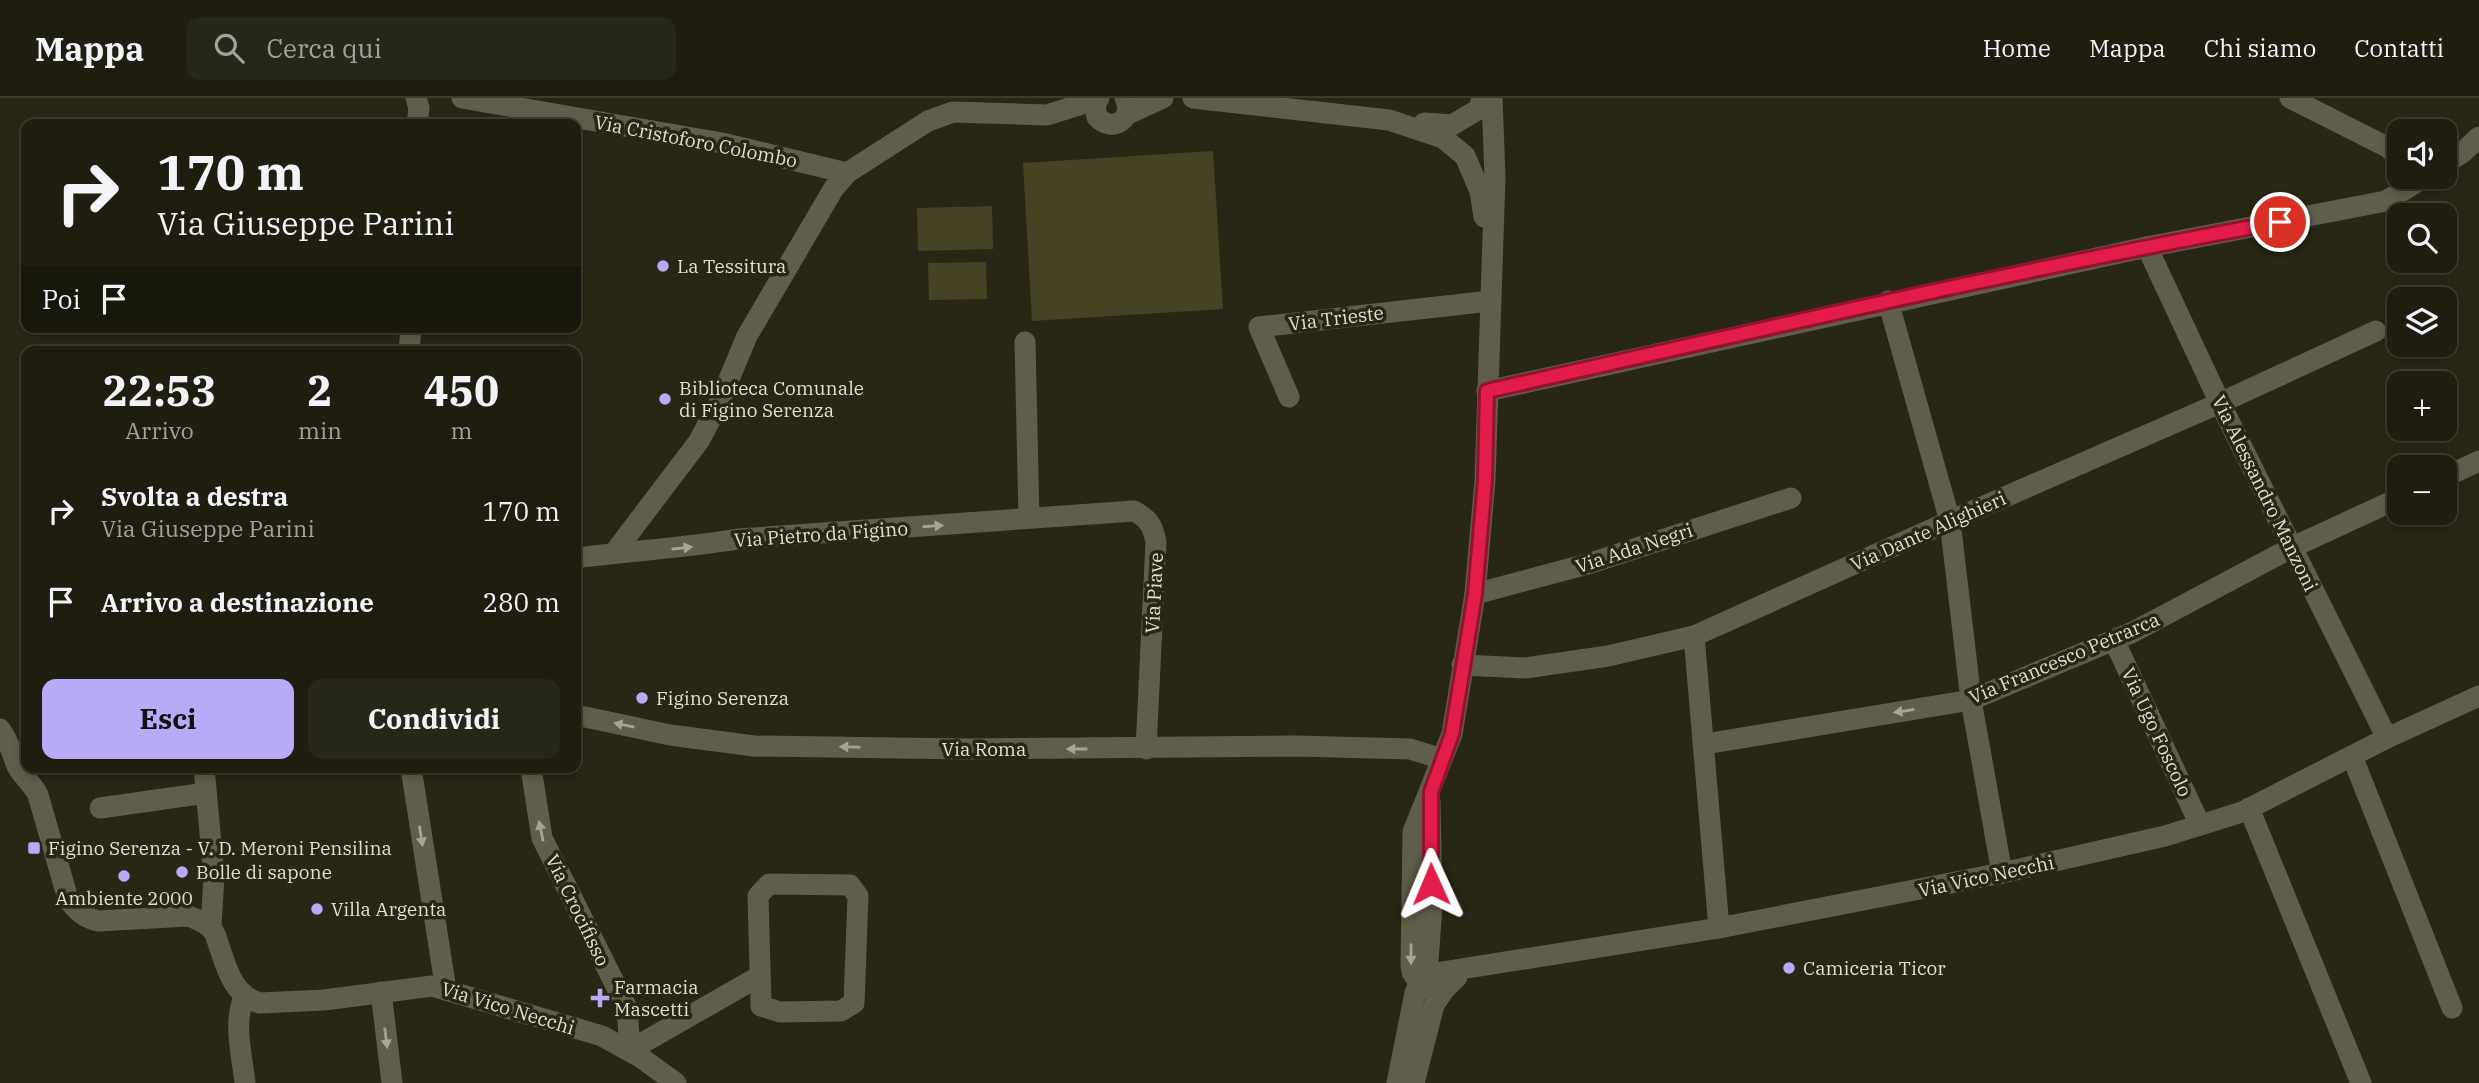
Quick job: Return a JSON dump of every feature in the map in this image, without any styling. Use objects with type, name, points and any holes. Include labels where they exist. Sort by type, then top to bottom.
[{"type":"street","points":[[416,98],[419,108],[418,119]]},
{"type":"street","name":"Via Cristoforo Colombo","points":[[462,98],[722,143],[847,173]]},
{"type":"street","points":[[614,553],[699,441],[747,336],[834,188],[847,173],[953,105],[1047,116],[1098,105],[1108,125],[1115,125],[1125,119],[1130,102],[1163,98]]},
{"type":"street","points":[[1193,98],[1452,125],[1479,109],[1482,98]]},
{"type":"street","points":[[1424,981],[1412,972],[1411,965],[1412,843],[1417,821],[1452,734],[1475,594],[1485,480],[1495,177],[1492,98]]},
{"type":"street","points":[[2290,98],[2387,147]]},
{"type":"street","points":[[1389,120],[1443,138],[1465,156],[1480,191],[1491,254]]},
{"type":"street","points":[[2457,156],[2479,136]]},
{"type":"street","points":[[1487,391],[2147,247],[2386,201],[2396,189]]},
{"type":"street","name":"Via Alessandro Manzoni","points":[[2147,247],[2220,403],[2387,738]]},
{"type":"street","name":"Via Trieste","points":[[1289,397],[1259,327],[1490,300]]},
{"type":"street","points":[[1888,302],[1950,521],[1971,700],[2002,873]]},
{"type":"street","name":"Via Dante Alighieri","points":[[1462,665],[1525,668],[1608,656],[1694,636],[2376,331]]},
{"type":"street","points":[[1025,342],[1029,518]]},
{"type":"street","points":[[2457,471],[2479,461]]},
{"type":"street","name":"Via Ada Negri","points":[[1475,594],[1591,563],[1791,498]]},
{"type":"street","name":"Via Francesco Petrarca","points":[[1704,744],[1971,700],[2114,640],[2293,547],[2387,504]]},
{"type":"street","name":"Via Piave","points":[[1029,518],[1134,511],[1145,517],[1153,527],[1156,568],[1146,749]]},
{"type":"street","name":"Via Pietro da Figino","points":[[581,557],[684,548],[738,539],[1029,518]]},
{"type":"street","points":[[1694,636],[1719,928]]},
{"type":"street","name":"Via Ugo Foscolo","points":[[2114,640],[2200,825]]},
{"type":"street","name":"Via Vico Necchi","points":[[1424,981],[2002,873],[2165,836],[2249,808],[2387,738],[2479,696]]},
{"type":"street","name":"Via Roma","points":[[581,716],[670,735],[754,746],[966,750],[1296,746],[1410,749],[1433,756],[1435,777]]},
{"type":"street","points":[[0,729],[10,745],[15,768],[32,783],[38,794],[68,898],[82,914],[98,921],[188,916],[211,927]]},
{"type":"street","points":[[2352,756],[2452,1008]]},
{"type":"street","points":[[204,773],[214,876],[211,927],[233,982],[244,997],[238,1022],[246,1083]]},
{"type":"street","points":[[412,773],[446,990]]},
{"type":"street","name":"Via Crocifisso","points":[[532,773],[542,838],[626,1008],[630,1050]]},
{"type":"street","points":[[100,808],[206,793]]},
{"type":"street","points":[[2249,808],[2361,1083]]},
{"type":"street","points":[[769,884],[850,885],[858,896],[854,1003],[841,1012],[780,1012],[761,1006],[760,976],[758,896],[769,884]]},
{"type":"street","points":[[1414,1083],[1434,1004],[1460,974]]},
{"type":"street","points":[[630,1050],[760,976]]},
{"type":"street","points":[[1421,1056],[1418,1032],[1424,981]]},
{"type":"street","points":[[1397,1083],[1415,993],[1424,981]]},
{"type":"street","name":"Via Vico Necchi","points":[[244,997],[260,1003],[324,1000],[432,986],[602,1037],[630,1050],[666,1080]]},
{"type":"street","points":[[381,992],[392,1083]]},
{"type":"shaded area","points":[[1213,151],[1223,309],[1032,321],[1023,163]]},
{"type":"shaded area","points":[[992,206],[993,249],[918,251],[917,208]]},
{"type":"shaded area","points":[[986,262],[987,299],[929,300],[928,263]]},
{"type":"place","name":"La Tessitura","points":[[663,266]]},
{"type":"place","name":"Biblioteca Comunale di Figino Serenza","points":[[665,399]]},
{"type":"place","name":"Figino Serenza","points":[[642,698]]},
{"type":"place","name":"Figino Serenza - V. D. Meroni Pensilina","points":[[34,848]]},
{"type":"place","name":"Bolle di sapone","points":[[182,872]]},
{"type":"place","name":"Ambiente 2000","points":[[124,876]]},
{"type":"place","name":"Villa Argenta","points":[[317,909]]},
{"type":"place","name":"Camiceria Ticor","points":[[1789,968]]},
{"type":"place","name":"Farmacia Mascetti","points":[[600,998]]},
{"type":"route","points":[[1431,884],[1431,792],[1452,734],[1475,594],[1485,480],[1487,391],[1914,296],[2280,222]]}]
